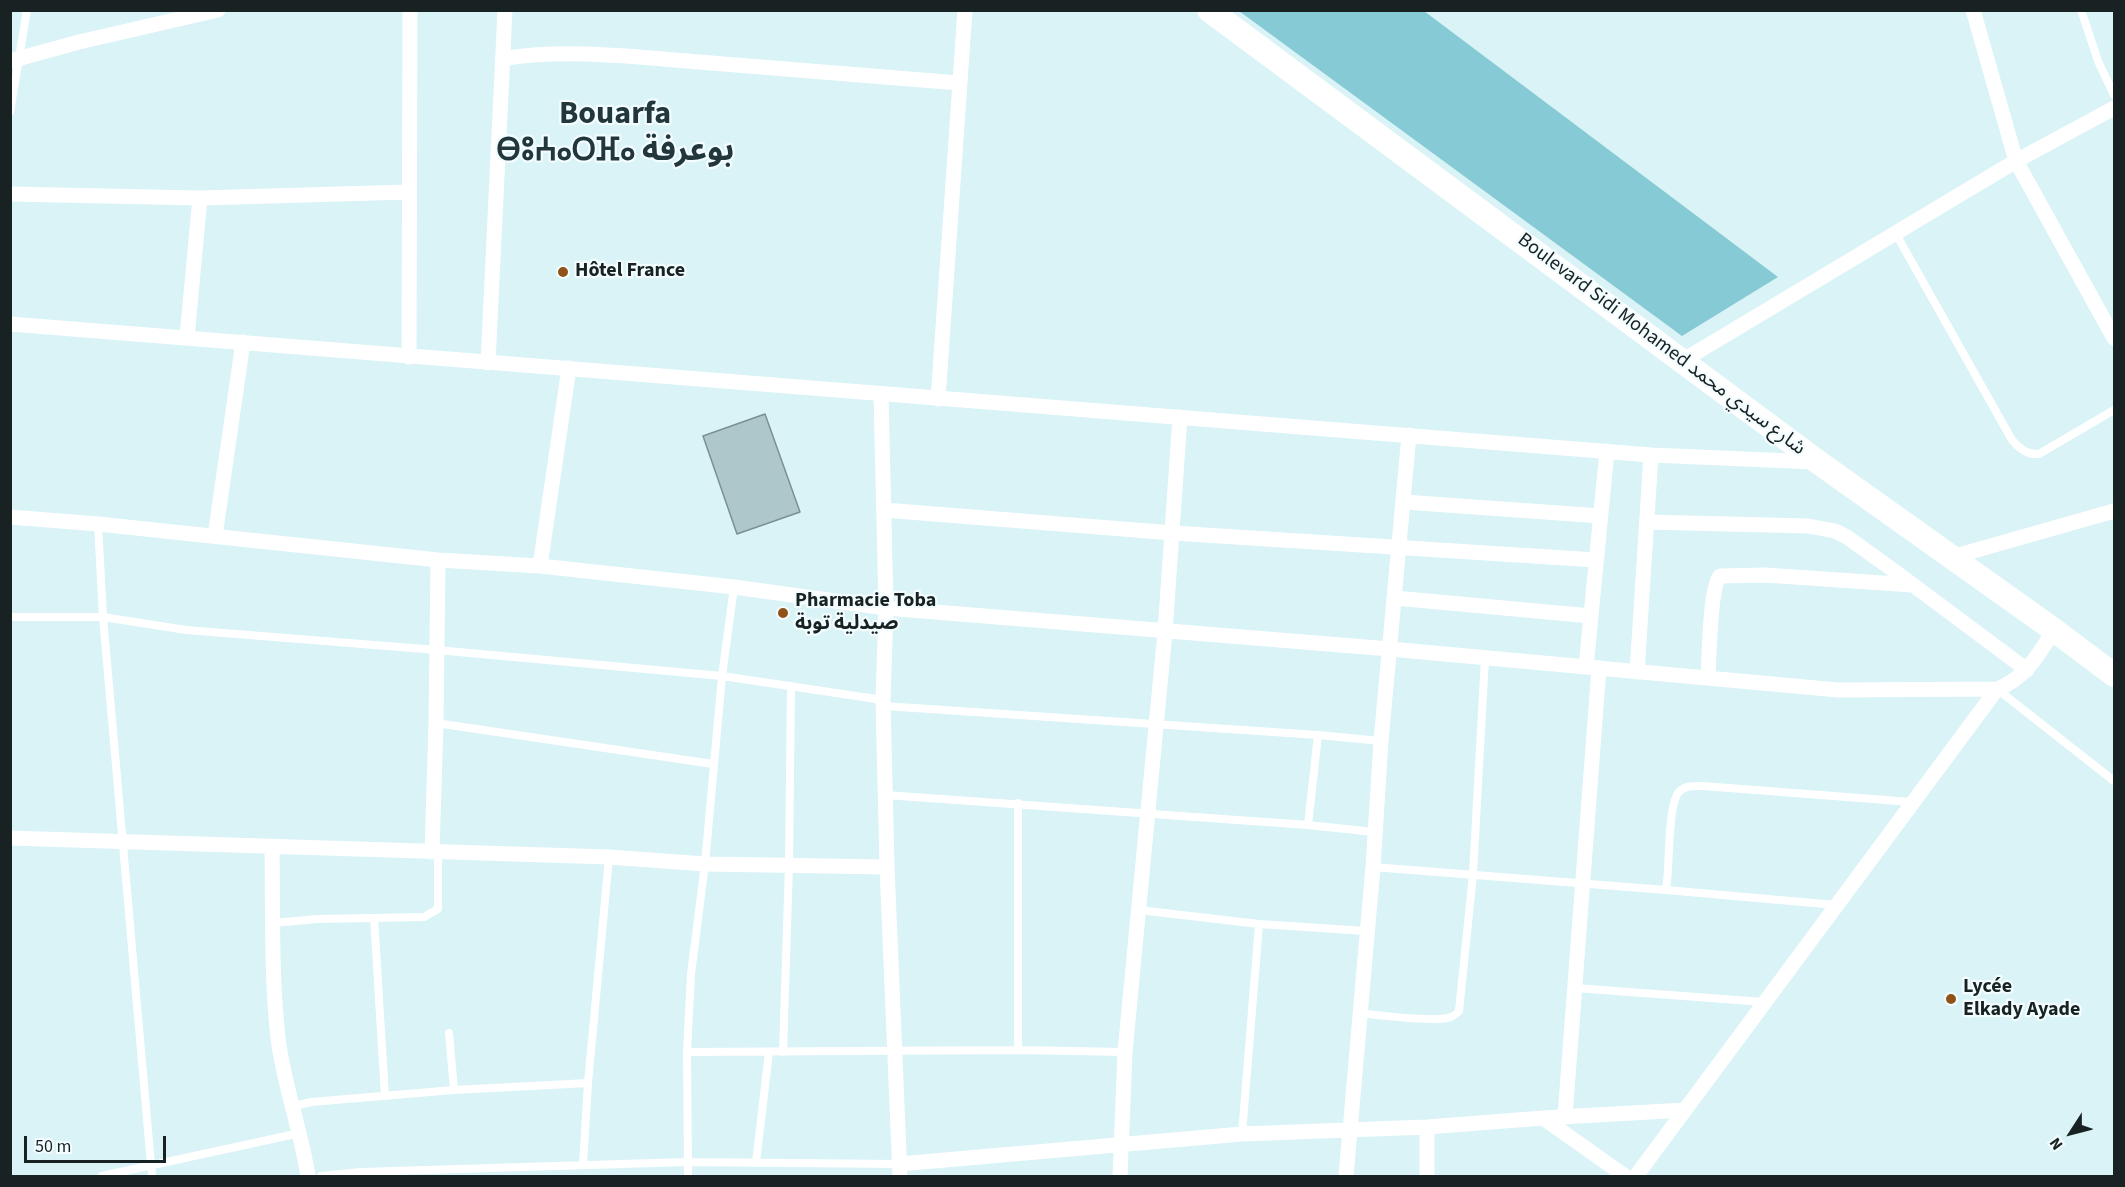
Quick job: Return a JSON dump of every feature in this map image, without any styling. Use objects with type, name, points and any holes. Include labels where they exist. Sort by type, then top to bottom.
[{"type":"main road","name":"Boulevard Sidi Mohamed شارع سيدي محمد","points":[[1209,10],[1818,462],[2115,675]]},
{"type":"street","points":[[14,60],[79,42],[218,10]]},
{"type":"street","points":[[409,357],[410,10]]},
{"type":"street","points":[[489,363],[506,10]]},
{"type":"street","points":[[938,399],[965,10]]},
{"type":"street","points":[[1973,10],[2016,161],[2115,338]]},
{"type":"street","points":[[502,59],[563,54],[644,57],[959,83]]},
{"type":"street","points":[[1682,361],[2016,161],[2115,108]]},
{"type":"street","points":[[10,194],[200,198],[409,192]]},
{"type":"street","points":[[187,337],[200,198]]},
{"type":"street","points":[[10,324],[1651,455],[1818,462]]},
{"type":"street","points":[[215,536],[243,342]]},
{"type":"street","points":[[540,566],[569,368]]},
{"type":"street","points":[[881,394],[886,608],[883,703],[885,795],[900,1170],[1121,1143],[1242,1134],[1350,1128],[1427,1127],[1564,1116],[1685,1110]]},
{"type":"street","points":[[1120,1176],[1125,1052],[1165,632],[1180,417]]},
{"type":"street","points":[[1346,1176],[1373,867],[1381,741],[1409,435]]},
{"type":"street","points":[[1564,1116],[1583,883],[1593,668],[1591,615],[1607,451]]},
{"type":"street","points":[[1637,672],[1651,455]]},
{"type":"street","points":[[1404,502],[1600,516]]},
{"type":"street","points":[[884,510],[1173,533],[1596,560]]},
{"type":"street","points":[[1952,558],[2115,511]]},
{"type":"street","points":[[10,517],[98,524],[438,560],[540,566],[734,587],[886,608],[1390,649],[1838,690],[1996,689],[2006,686],[2027,670],[2054,630]]},
{"type":"street","points":[[1647,522],[1824,528],[1846,537],[2027,670]]},
{"type":"street","points":[[435,852],[438,560]]},
{"type":"street","points":[[1708,678],[1715,583],[1720,576],[1765,575],[1912,585]]},
{"type":"street","points":[[1395,598],[1591,615]]},
{"type":"street","points":[[1636,1176],[1996,689]]},
{"type":"street","points":[[10,838],[609,857],[705,864],[887,867]]},
{"type":"street","points":[[272,847],[278,1039],[291,1107],[300,1133],[308,1176]]},
{"type":"street","points":[[1543,1118],[1625,1176]]},
{"type":"street","points":[[1427,1127],[1427,1176]]},
{"type":"lane","points":[[10,112],[14,60],[27,10]]},
{"type":"lane","points":[[2081,10],[2098,62],[2115,95]]},
{"type":"lane","points":[[1896,234],[1974,375],[2012,440],[2021,450],[2032,455],[2039,454],[2115,410]]},
{"type":"lane","points":[[98,524],[103,617],[152,1176]]},
{"type":"lane","points":[[688,1176],[687,1052],[691,974],[705,864],[722,676],[734,587]]},
{"type":"lane","points":[[10,617],[103,617],[186,630],[722,676],[883,703],[1156,726],[1381,741]]},
{"type":"lane","points":[[1359,1013],[1398,1018],[1444,1018],[1453,1016],[1459,1011],[1473,874],[1485,658]]},
{"type":"lane","points":[[783,1052],[789,865],[791,686]]},
{"type":"lane","points":[[1996,689],[2115,782]]},
{"type":"lane","points":[[436,723],[713,765]]},
{"type":"lane","points":[[1308,825],[1318,735]]},
{"type":"lane","points":[[1666,890],[1672,811],[1675,797],[1685,788],[1703,786],[1912,802]]},
{"type":"lane","points":[[885,795],[1018,803],[1374,832]]},
{"type":"lane","points":[[1018,803],[1018,1050]]},
{"type":"lane","points":[[273,923],[424,917],[438,909],[435,852]]},
{"type":"lane","points":[[583,1165],[588,1083],[609,857]]},
{"type":"lane","points":[[1373,867],[1836,905]]},
{"type":"lane","points":[[1139,910],[1259,924],[1366,931]]},
{"type":"lane","points":[[374,918],[385,1096]]},
{"type":"lane","points":[[1242,1134],[1259,924]]},
{"type":"lane","points":[[1575,987],[1764,1002]]},
{"type":"lane","points":[[449,1033],[454,1090]]},
{"type":"lane","points":[[687,1052],[1018,1050],[1125,1052]]},
{"type":"lane","points":[[756,1162],[769,1052]]},
{"type":"lane","points":[[291,1107],[311,1102],[454,1090],[588,1083]]},
{"type":"lane","points":[[102,1176],[300,1133]]},
{"type":"lane","points":[[321,1176],[360,1172],[687,1162],[756,1162],[900,1170]]},
{"type":"lane","points":[[606,1166],[606,1176]]},
{"type":"shaded area","points":[[1239,11],[1424,11],[1778,277],[1682,336]]},
{"type":"building","points":[[765,414],[800,512],[737,534],[703,436]]},
{"type":"place","name":"Hôtel France","points":[[563,272]]},
{"type":"place","name":"Pharmacie Toba صيدلية توبة","points":[[783,613]]},
{"type":"place","name":"Lycée Elkady Ayade","points":[[1951,999]]},
{"type":"district","name":"Bouarfa ⴱⵓⵄⴰⵔⴼⴰ بوعرفة","points":[[615,134]]}]
